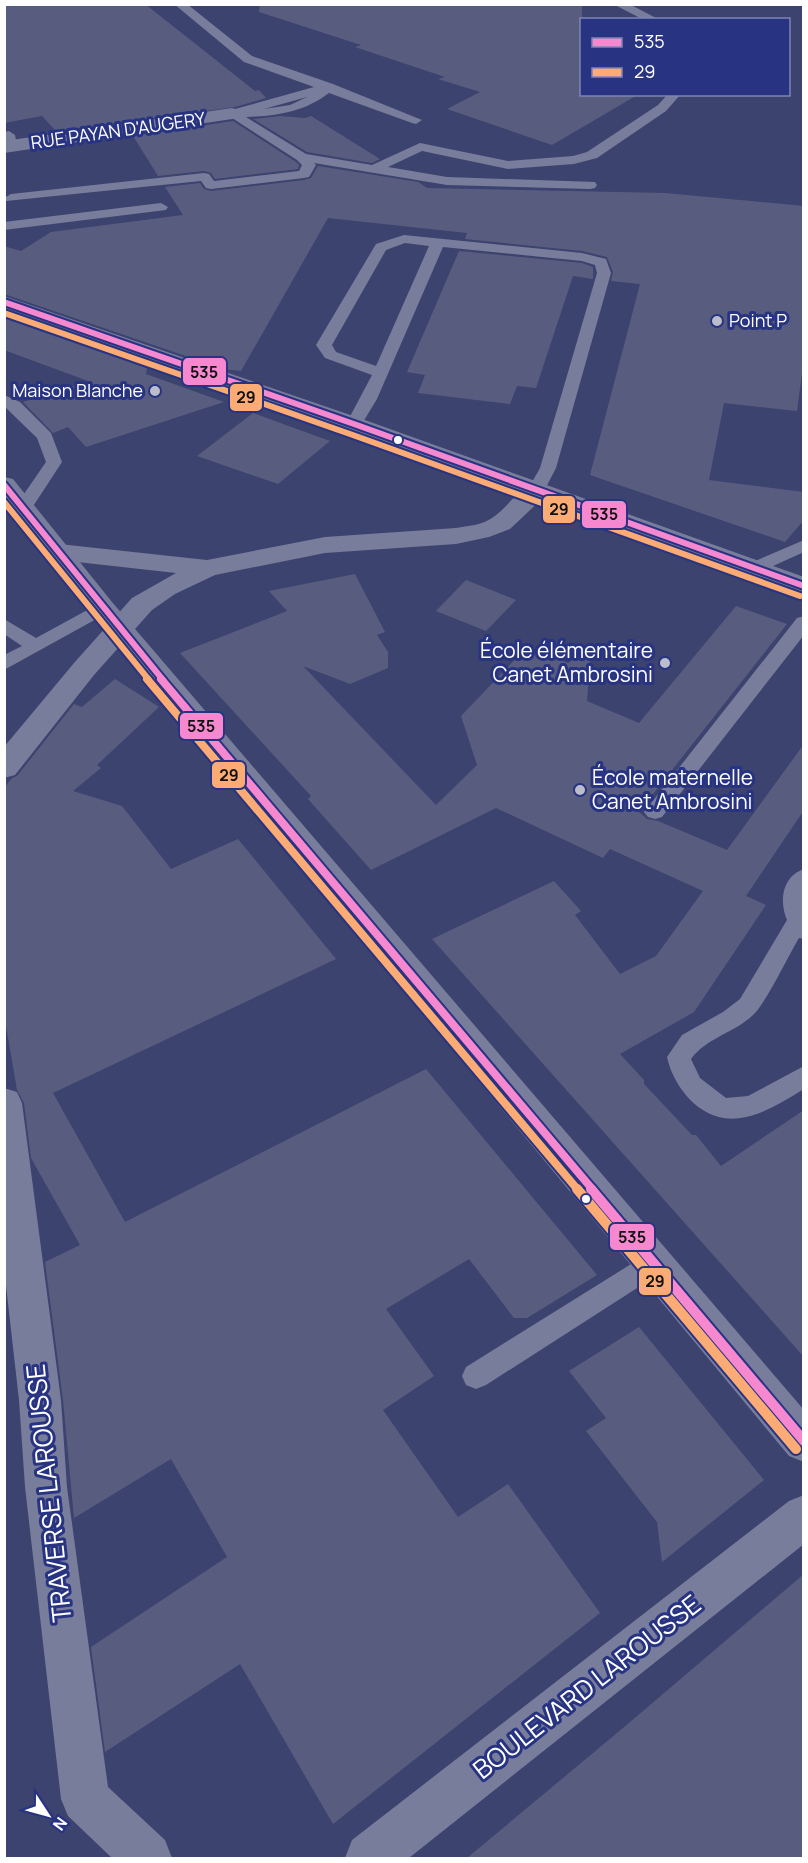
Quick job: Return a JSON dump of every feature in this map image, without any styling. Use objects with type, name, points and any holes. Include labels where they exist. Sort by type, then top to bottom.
[{"type":"street","name":"RUE PAYAN D'AUGERY","points":[[7,137],[232,114]]},
{"type":"street","points":[[4,302],[354,424],[804,586]]},
{"type":"street","points":[[4,768],[84,669],[111,618],[142,604],[156,594],[207,568],[325,544],[456,537],[480,532],[501,524],[536,491]]},
{"type":"street","points":[[14,495],[111,618],[804,1442]]},
{"type":"street","points":[[58,552],[207,568]]},
{"type":"street","name":"TRAVERSE LAROUSSE","points":[[5,1104],[40,1400],[46,1487],[85,1799],[147,1858]]},
{"type":"street","name":"BOULEVARD LAROUSSE","points":[[370,1858],[804,1516]]},
{"type":"lane","points":[[183,7],[200,4]]},
{"type":"lane","points":[[618,4],[650,18]]},
{"type":"lane","points":[[183,7],[248,59],[416,120]]},
{"type":"lane","points":[[232,114],[329,87]]},
{"type":"lane","points":[[371,170],[420,147],[508,165],[574,160],[592,155],[662,108],[673,96]]},
{"type":"lane","points":[[11,198],[204,177],[211,185],[304,174],[309,165],[302,157],[232,114]]},
{"type":"lane","points":[[302,157],[447,181],[590,185]]},
{"type":"lane","points":[[4,226],[161,207]]},
{"type":"lane","points":[[380,373],[330,355],[324,345],[381,247],[404,239],[582,257],[601,262],[604,273],[548,468],[536,491]]},
{"type":"lane","points":[[354,424],[380,373],[438,242]]},
{"type":"lane","points":[[4,400],[14,405],[45,436],[54,462],[14,495]]},
{"type":"lane","points":[[754,568],[804,545]]},
{"type":"lane","points":[[4,664],[35,646],[111,618]]},
{"type":"lane","points":[[655,812],[804,622]]},
{"type":"lane","points":[[4,625],[35,646]]},
{"type":"lane","points":[[804,877],[798,882],[792,902],[800,927],[748,1005],[731,1019],[690,1042],[679,1057],[681,1070],[688,1082],[706,1101],[728,1110],[749,1108],[804,1076]]},
{"type":"lane","points":[[476,1376],[653,1264]]},
{"type":"building","points":[[4,4],[145,4],[255,91],[259,90],[266,98],[235,107],[56,131],[42,116],[4,123]]},
{"type":"building","points":[[260,4],[582,4],[580,96],[636,96],[552,145],[447,109],[480,92],[438,79],[445,77],[355,47],[361,45],[259,12]]},
{"type":"building","points":[[280,116],[305,118],[311,116],[380,159],[372,163],[307,152],[253,119]]},
{"type":"building","points":[[233,121],[296,162],[299,165],[298,169],[215,179],[211,173],[204,171],[158,176],[133,136]]},
{"type":"building","points":[[318,166],[418,182],[427,188],[665,193],[804,206],[804,358],[797,411],[724,403],[709,480],[804,492],[804,520],[785,542],[590,475],[640,284],[611,281],[613,272],[607,257],[582,251],[465,239],[467,233],[328,218],[241,371],[224,369],[4,294],[4,246],[21,251],[51,232],[183,215],[165,187],[200,183],[204,189],[211,191],[304,180],[311,178]]},
{"type":"building","points":[[459,251],[582,263],[593,267],[593,279],[573,276],[536,388],[517,386],[510,404],[418,393],[425,375],[407,372]]},
{"type":"building","points":[[4,312],[148,363],[146,374],[224,402],[86,447],[68,427],[53,433],[23,402],[88,381],[4,350]]},
{"type":"building","points":[[253,413],[330,441],[278,484],[197,456]]},
{"type":"building","points":[[355,574],[385,632],[377,635],[388,652],[388,668],[350,684],[303,666],[436,805],[477,765],[461,716],[527,647],[568,663],[591,646],[587,701],[639,723],[736,606],[787,624],[639,812],[647,819],[658,821],[727,850],[804,744],[804,810],[746,896],[766,905],[694,1012],[620,1054],[644,1080],[644,1084],[692,1135],[696,1135],[721,1166],[804,1110],[804,1357],[432,939],[554,881],[581,911],[575,915],[620,974],[656,956],[703,891],[610,849],[603,858],[496,808],[371,870],[308,799],[311,796],[180,653],[287,611],[269,591]]},
{"type":"building","points":[[466,580],[516,600],[486,631],[436,611]]},
{"type":"building","points":[[115,679],[159,707],[97,765],[101,768],[73,791],[122,806],[171,869],[238,839],[336,959],[53,1093],[125,1222],[426,1069],[597,1275],[527,1318],[514,1318],[469,1259],[386,1309],[434,1376],[383,1410],[458,1517],[508,1484],[600,1613],[333,1824],[240,1664],[105,1752],[91,1647],[227,1557],[171,1459],[74,1518],[63,1400],[45,1262],[80,1245],[31,1158],[24,1103],[17,1090],[4,1014],[4,788],[12,778],[17,776],[74,704],[82,707]]},
{"type":"building","points":[[639,1327],[764,1480],[662,1562],[657,1522],[586,1431],[606,1418],[569,1371]]},
{"type":"building","points":[[804,1574],[804,1858],[467,1858],[623,1728]]},
{"type":"transit line","name":"535","points":[[4,302],[354,424],[804,586]]},
{"type":"transit line","name":"29","points":[[4,313],[350,434],[800,596]]},
{"type":"transit line","name":"535","points":[[4,485],[102,608],[804,1441]]},
{"type":"transit line","name":"29","points":[[4,502],[94,615],[796,1449]]},
{"type":"place","name":"Point P","points":[[717,321]]},
{"type":"place","name":"Maison Blanche","points":[[155,391]]},
{"type":"place","name":"École élémentaire Canet Ambrosini","points":[[665,663]]},
{"type":"place","name":"École maternelle Canet Ambrosini","points":[[580,790]]}]
